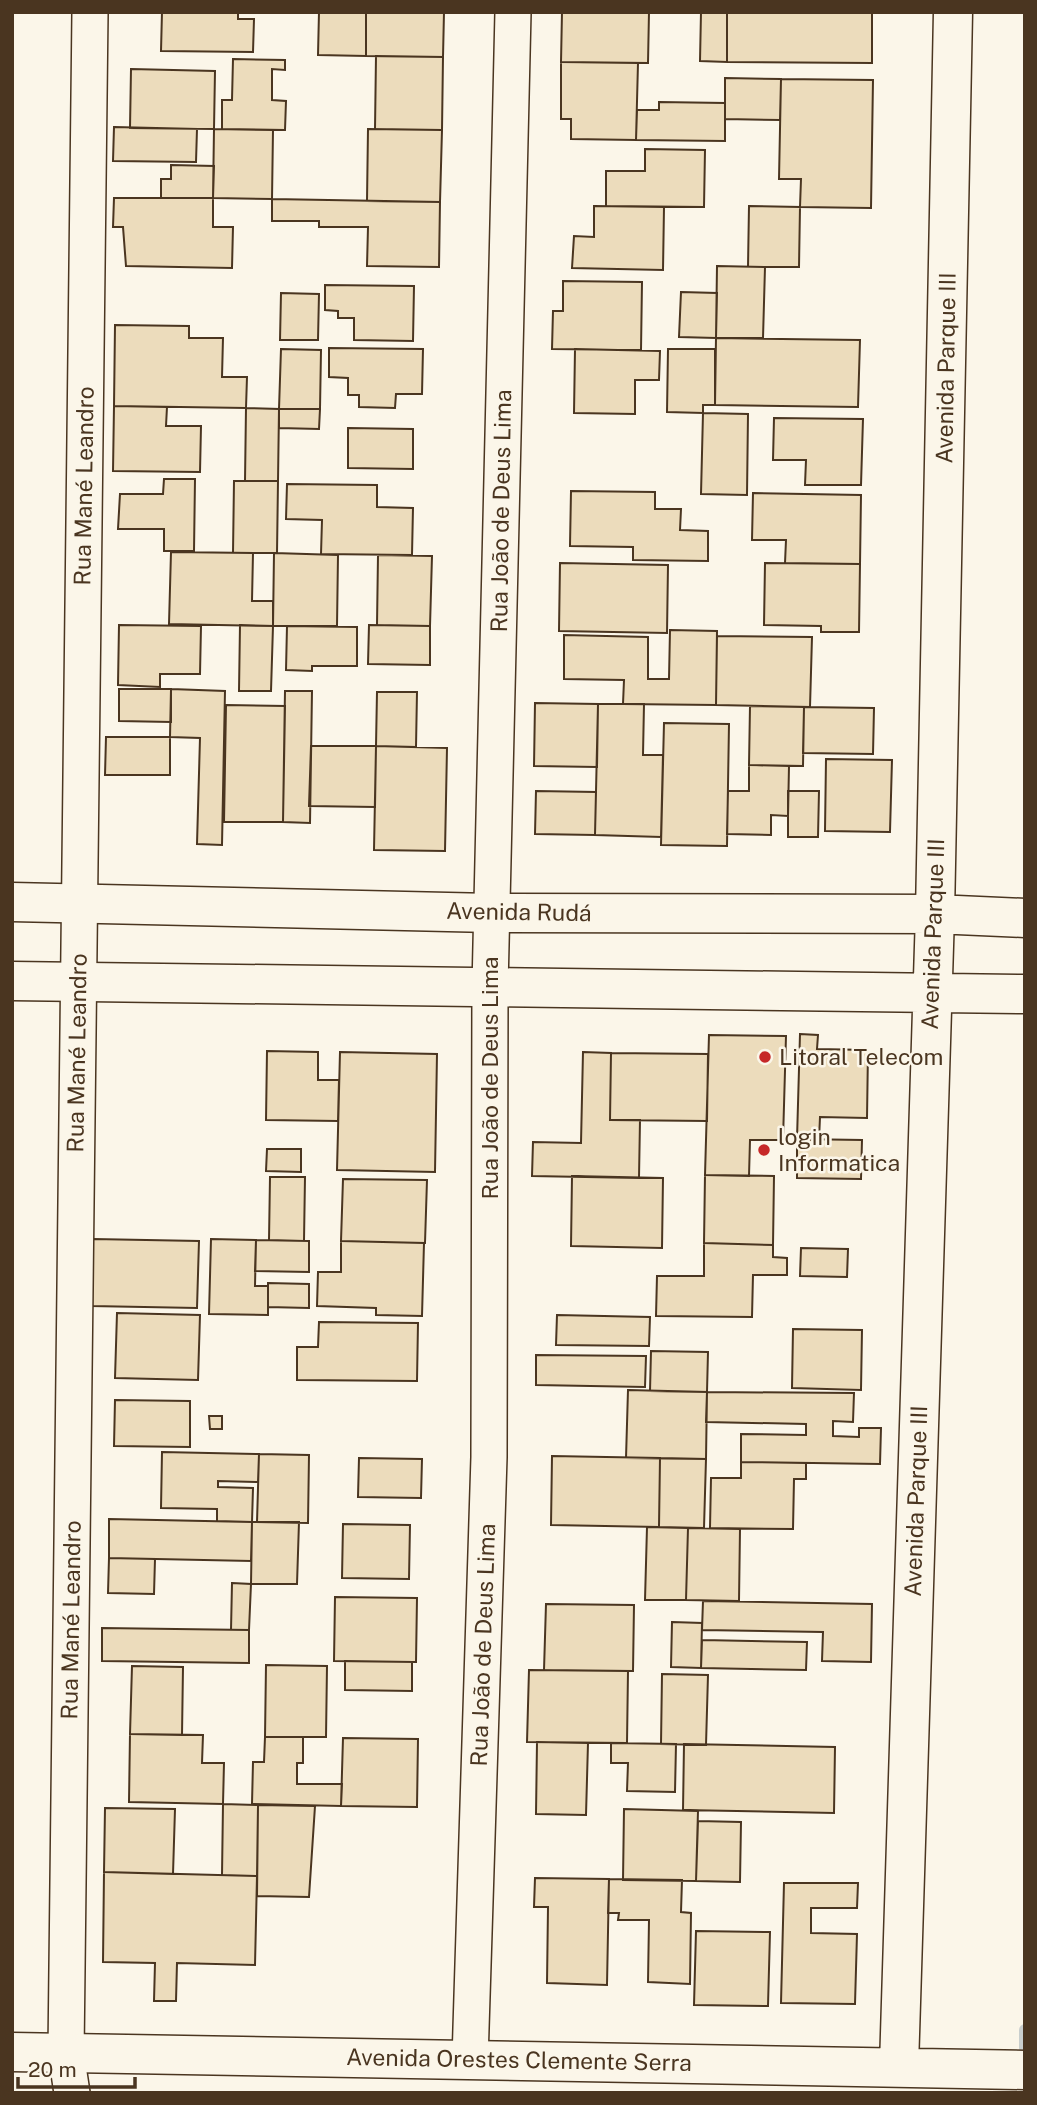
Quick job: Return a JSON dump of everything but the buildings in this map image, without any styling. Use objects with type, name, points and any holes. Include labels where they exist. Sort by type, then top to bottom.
[{"type":"street","name":"Rua Mané Leandro","points":[[72,2093],[66,2053],[90,12]]},
{"type":"street","name":"Rua João de Deus Lima","points":[[470,2060],[489,1457],[491,913],[513,12]]},
{"type":"street","name":"Avenida Parque III","points":[[899,2066],[935,914],[953,12]]},
{"type":"street","name":"Avenida Rudá","points":[[12,902],[491,913],[935,914],[1025,918]]},
{"type":"street","points":[[12,981],[1025,994]]},
{"type":"street","name":"Avenida Orestes Clemente Serra","points":[[12,2052],[1025,2070]]},
{"type":"waterway","points":[[1025,2030],[1025,2048]]},
{"type":"place","name":"Litoral Telecom","points":[[765,1057]]},
{"type":"place","name":"login Informatica","points":[[764,1150]]}]
